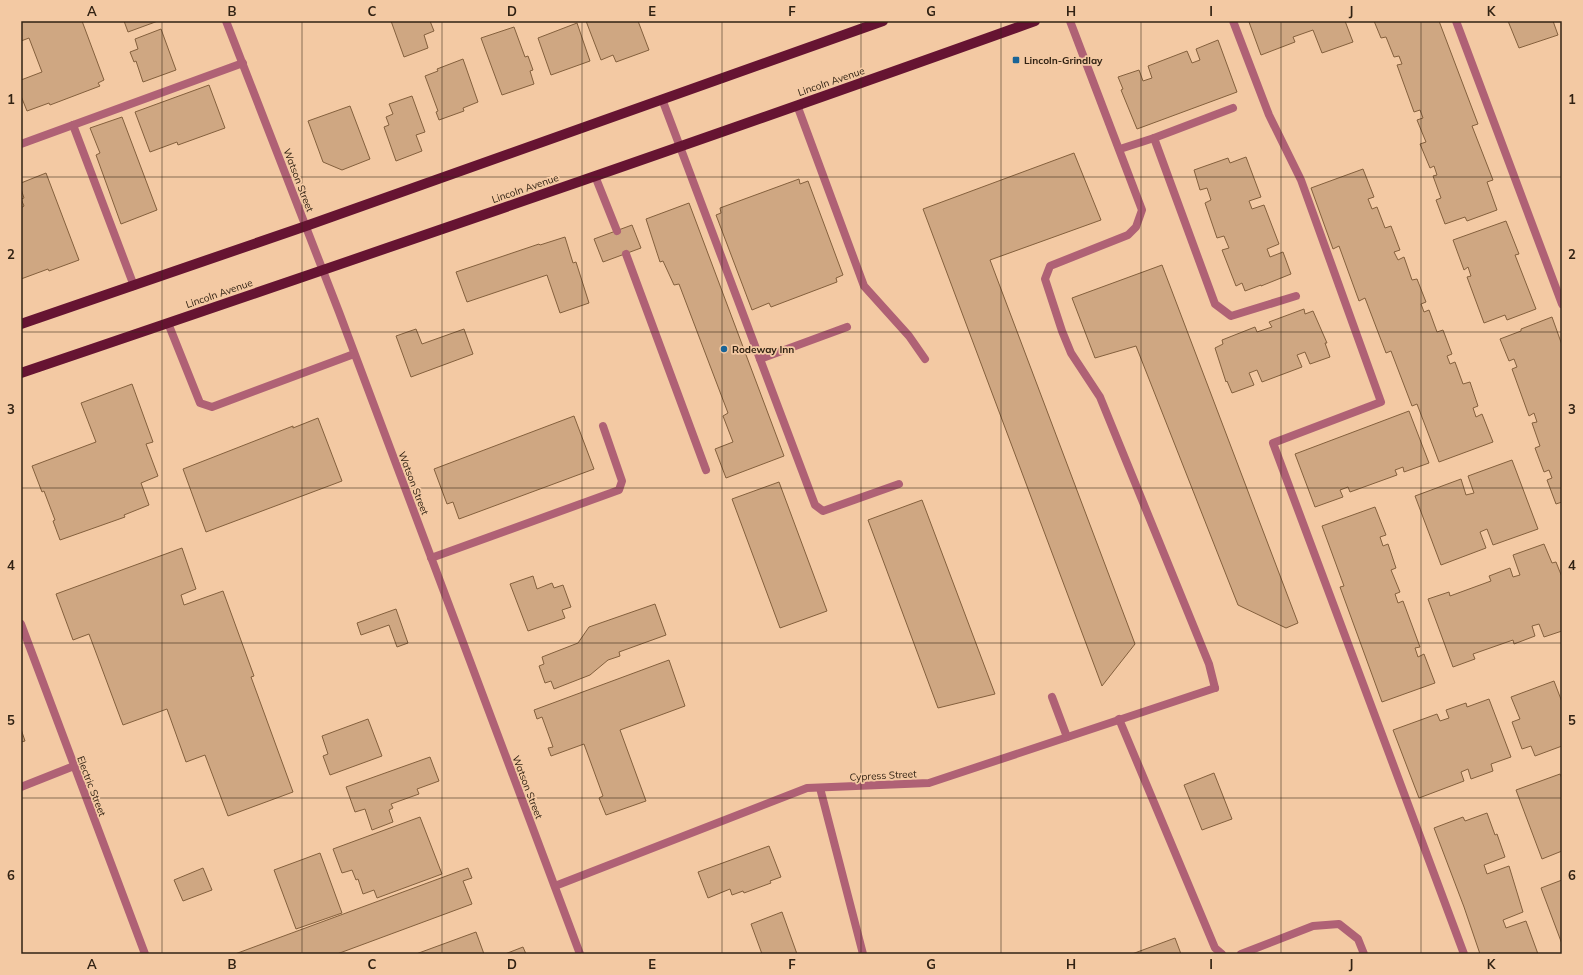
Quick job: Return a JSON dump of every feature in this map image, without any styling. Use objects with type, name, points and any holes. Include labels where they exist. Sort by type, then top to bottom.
[{"type":"main road","points":[[21,324],[306,226],[883,21]]},
{"type":"main road","name":"Lincoln Avenue","points":[[21,374],[323,271],[1035,21]]},
{"type":"street","name":"Watson Street","points":[[226,21],[306,226],[580,954]]},
{"type":"street","points":[[1070,21],[1120,149],[1154,138],[1233,108]]},
{"type":"street","points":[[1233,21],[1269,115],[1301,180],[1381,402],[1273,443],[1464,954]]},
{"type":"street","points":[[1456,21],[1562,304]]},
{"type":"street","points":[[21,144],[243,63]]},
{"type":"street","points":[[662,99],[815,505],[823,511],[899,484]]},
{"type":"street","points":[[797,105],[864,286],[909,336],[925,360]]},
{"type":"street","points":[[73,125],[134,286]]},
{"type":"street","points":[[1154,138],[1215,304],[1231,316],[1296,296]]},
{"type":"street","name":"Cypress Street","points":[[555,886],[807,788],[929,783],[1215,688],[1209,664],[1100,397],[1071,353],[1062,331],[1045,278],[1050,266],[1128,235],[1136,227],[1142,210],[1120,149]]},
{"type":"street","points":[[595,176],[617,231]]},
{"type":"street","points":[[626,254],[706,470]]},
{"type":"street","points":[[168,323],[200,403],[212,407],[354,354]]},
{"type":"street","points":[[760,359],[847,327]]},
{"type":"street","points":[[431,558],[619,490],[622,481],[603,426]]},
{"type":"street","name":"Electric Street","points":[[21,624],[145,954]]},
{"type":"street","points":[[1052,697],[1067,737]]},
{"type":"street","points":[[1120,719],[1216,951],[1222,954]]},
{"type":"street","points":[[21,787],[74,766]]},
{"type":"street","points":[[820,788],[863,954]]},
{"type":"street","points":[[1240,954],[1313,926],[1339,924],[1358,939],[1364,954]]},
{"type":"building","points":[[21,21],[82,21],[104,80],[98,83],[100,86],[50,105],[49,103],[27,111],[21,96],[21,80],[42,72],[29,38],[21,41]]},
{"type":"building","points":[[124,21],[158,21],[128,32]]},
{"type":"building","points":[[391,21],[430,21],[434,31],[424,35],[428,48],[404,57]]},
{"type":"building","points":[[586,21],[638,21],[649,50],[616,62],[613,55],[601,60]]},
{"type":"building","points":[[1345,21],[1353,42],[1322,53],[1313,30],[1293,37],[1295,42],[1261,55],[1249,22]]},
{"type":"building","points":[[1374,21],[1439,21],[1478,124],[1472,126],[1493,180],[1487,182],[1497,210],[1467,221],[1465,217],[1445,224],[1436,200],[1441,198],[1433,176],[1437,175],[1434,166],[1430,168],[1420,144],[1426,142],[1417,120],[1423,118],[1420,110],[1414,112],[1397,65],[1402,64],[1399,56],[1394,57],[1386,37],[1381,38]]},
{"type":"building","points":[[1508,21],[1553,21],[1558,35],[1519,48]]},
{"type":"building","points":[[577,23],[590,61],[551,75],[538,38]]},
{"type":"building","points":[[514,27],[525,57],[528,56],[533,70],[530,71],[534,84],[502,95],[481,38]]},
{"type":"building","points":[[161,29],[176,70],[143,82],[136,61],[134,62],[130,52],[138,49],[135,39]]},
{"type":"building","points":[[1218,40],[1237,92],[1137,129],[1121,90],[1123,89],[1118,77],[1139,70],[1143,81],[1152,78],[1148,66],[1187,51],[1192,63],[1200,60],[1196,49]]},
{"type":"building","points":[[463,59],[478,102],[463,108],[464,111],[439,120],[436,112],[438,111],[425,76],[438,71],[437,69]]},
{"type":"building","points":[[209,85],[225,128],[178,145],[177,142],[150,152],[135,112]]},
{"type":"building","points":[[412,96],[425,132],[416,135],[422,151],[396,161],[384,127],[389,125],[386,117],[393,114],[389,104]]},
{"type":"building","points":[[350,106],[370,159],[342,170],[323,162],[308,121]]},
{"type":"building","points":[[122,117],[157,210],[121,224],[96,155],[100,153],[90,128]]},
{"type":"building","points":[[1074,153],[1101,220],[990,260],[1135,644],[1102,686],[923,209]]},
{"type":"building","points":[[1246,157],[1261,197],[1249,201],[1252,209],[1264,205],[1279,244],[1267,249],[1270,257],[1283,252],[1291,274],[1245,291],[1242,283],[1236,286],[1222,250],[1229,248],[1224,236],[1217,238],[1205,203],[1211,200],[1207,188],[1200,190],[1194,170],[1228,158],[1230,163]]},
{"type":"building","points":[[1363,169],[1374,197],[1368,199],[1372,209],[1377,207],[1385,228],[1391,226],[1400,250],[1394,252],[1398,260],[1404,257],[1412,280],[1417,279],[1426,302],[1421,304],[1424,312],[1429,310],[1437,332],[1443,330],[1452,354],[1447,356],[1450,364],[1455,362],[1463,384],[1470,382],[1478,406],[1473,408],[1476,417],[1482,414],[1493,442],[1439,462],[1417,404],[1412,406],[1391,351],[1386,353],[1365,298],[1359,301],[1339,246],[1333,249],[1311,188]]},
{"type":"building","points":[[46,173],[79,260],[21,279],[21,208],[24,206],[21,199],[24,198],[21,183]]},
{"type":"building","points":[[799,179],[800,184],[808,181],[843,275],[836,278],[837,282],[771,307],[769,303],[752,310],[716,215],[721,213],[720,208]]},
{"type":"building","name":"Rodeway Inn","points":[[689,203],[784,456],[726,478],[715,449],[733,442],[723,416],[728,413],[679,284],[674,285],[663,261],[660,262],[646,219]]},
{"type":"building","points":[[1506,221],[1519,254],[1515,255],[1536,309],[1507,320],[1505,315],[1484,323],[1467,277],[1471,276],[1468,267],[1464,270],[1453,240]]},
{"type":"building","points":[[632,225],[641,248],[603,262],[594,239]]},
{"type":"building","points":[[565,237],[573,263],[576,262],[589,303],[560,313],[547,275],[467,302],[456,272],[539,244],[540,245]]},
{"type":"building","points":[[1162,265],[1298,623],[1286,628],[1238,605],[1136,346],[1095,358],[1072,298]]},
{"type":"building","points":[[1304,309],[1305,314],[1313,311],[1327,343],[1325,343],[1330,357],[1310,364],[1305,352],[1297,355],[1302,367],[1262,382],[1257,370],[1249,373],[1254,385],[1232,393],[1227,381],[1226,382],[1215,348],[1223,344],[1222,340],[1255,327],[1257,332],[1272,327],[1269,322]]},
{"type":"building","points":[[1552,317],[1562,345],[1562,502],[1556,504],[1547,480],[1552,478],[1549,470],[1544,472],[1535,448],[1540,446],[1532,423],[1537,422],[1534,413],[1529,416],[1512,369],[1517,367],[1514,359],[1509,361],[1500,339]]},
{"type":"building","points":[[416,329],[422,344],[464,329],[473,354],[411,377],[396,336]]},
{"type":"building","points":[[132,384],[153,442],[146,444],[158,476],[141,483],[149,505],[124,515],[125,517],[60,540],[53,521],[55,520],[44,491],[42,492],[32,466],[96,442],[81,403]]},
{"type":"building","points":[[1409,411],[1429,463],[1404,472],[1403,467],[1395,470],[1397,475],[1350,492],[1348,487],[1340,490],[1343,497],[1315,507],[1295,454]]},
{"type":"building","points":[[574,416],[594,469],[459,519],[453,502],[447,504],[434,469]]},
{"type":"building","points":[[318,418],[342,481],[206,532],[183,469],[293,426],[293,428]]},
{"type":"building","points":[[1512,460],[1538,529],[1493,545],[1487,529],[1480,532],[1486,548],[1441,565],[1415,496],[1461,479],[1466,495],[1474,493],[1468,476]]},
{"type":"building","points":[[779,482],[827,611],[780,628],[732,499]]},
{"type":"building","points":[[922,500],[995,694],[938,708],[868,520]]},
{"type":"building","points":[[1375,507],[1386,535],[1380,537],[1383,546],[1388,544],[1396,568],[1391,570],[1400,592],[1395,594],[1398,603],[1403,601],[1420,647],[1415,648],[1418,657],[1424,654],[1435,683],[1382,702],[1340,587],[1344,586],[1322,526]]},
{"type":"building","points":[[1544,544],[1552,563],[1556,562],[1562,577],[1562,631],[1544,637],[1539,624],[1532,626],[1535,636],[1514,644],[1513,640],[1473,654],[1475,659],[1453,667],[1428,599],[1449,592],[1450,596],[1491,581],[1489,576],[1510,568],[1513,577],[1520,575],[1513,555]]},
{"type":"building","points":[[182,548],[196,589],[181,595],[184,605],[223,591],[254,676],[251,677],[293,792],[228,816],[205,755],[186,762],[167,709],[123,725],[89,634],[73,640],[56,594]]},
{"type":"building","points":[[533,576],[537,589],[552,583],[554,588],[563,585],[571,607],[562,610],[565,618],[528,631],[510,584]]},
{"type":"building","points":[[655,604],[666,635],[619,652],[620,656],[608,660],[590,675],[554,689],[551,681],[545,683],[539,666],[544,664],[542,657],[578,643],[589,627]]},
{"type":"building","points":[[396,609],[408,643],[397,647],[389,625],[361,635],[357,623]]},
{"type":"building","points":[[669,660],[685,706],[620,730],[646,801],[606,815],[599,798],[603,796],[584,744],[551,756],[548,748],[553,747],[542,717],[537,719],[534,710]]},
{"type":"building","points":[[1554,681],[1562,702],[1562,746],[1535,756],[1531,746],[1522,749],[1512,722],[1520,719],[1511,697]]},
{"type":"building","points":[[1489,699],[1511,757],[1491,764],[1493,771],[1471,779],[1468,769],[1461,772],[1464,781],[1419,798],[1393,730],[1437,714],[1440,721],[1449,718],[1446,710],[1466,703],[1467,707]]},
{"type":"building","points":[[368,719],[382,756],[330,775],[323,756],[328,754],[322,736]]},
{"type":"building","points":[[21,729],[25,741],[21,742]]},
{"type":"building","points":[[430,757],[439,781],[417,789],[419,794],[391,804],[393,808],[389,810],[393,822],[372,830],[365,809],[355,812],[346,787]]},
{"type":"building","points":[[1214,773],[1232,819],[1202,830],[1184,785]]},
{"type":"building","points":[[1560,774],[1562,778],[1562,851],[1542,859],[1516,790]]},
{"type":"building","points":[[1487,813],[1495,835],[1497,834],[1505,857],[1484,865],[1487,874],[1509,866],[1523,912],[1503,920],[1506,928],[1526,921],[1538,954],[1480,954],[1434,828],[1463,817],[1465,821]]},
{"type":"building","points":[[420,817],[442,874],[377,898],[374,890],[363,894],[358,879],[356,880],[352,870],[342,873],[333,849]]},
{"type":"building","points":[[769,846],[781,877],[770,881],[771,883],[744,893],[743,891],[732,895],[730,889],[708,898],[698,872]]},
{"type":"building","points":[[320,853],[342,913],[296,929],[274,870]]},
{"type":"building","points":[[203,868],[212,890],[183,901],[174,880]]},
{"type":"building","points":[[468,868],[472,878],[463,881],[472,904],[337,954],[235,954]]},
{"type":"building","points":[[1562,880],[1562,944],[1541,888]]},
{"type":"building","points":[[782,912],[797,954],[762,954],[751,924]]},
{"type":"building","points":[[476,932],[484,954],[416,954]]},
{"type":"building","points":[[1175,938],[1181,954],[1132,954]]},
{"type":"building","points":[[523,947],[526,954],[505,954]]},
{"type":"place","name":"Lincoln-Grindlay","points":[[1016,60]]},
{"type":"place","name":"Rodeway Inn","points":[[724,349]]}]
